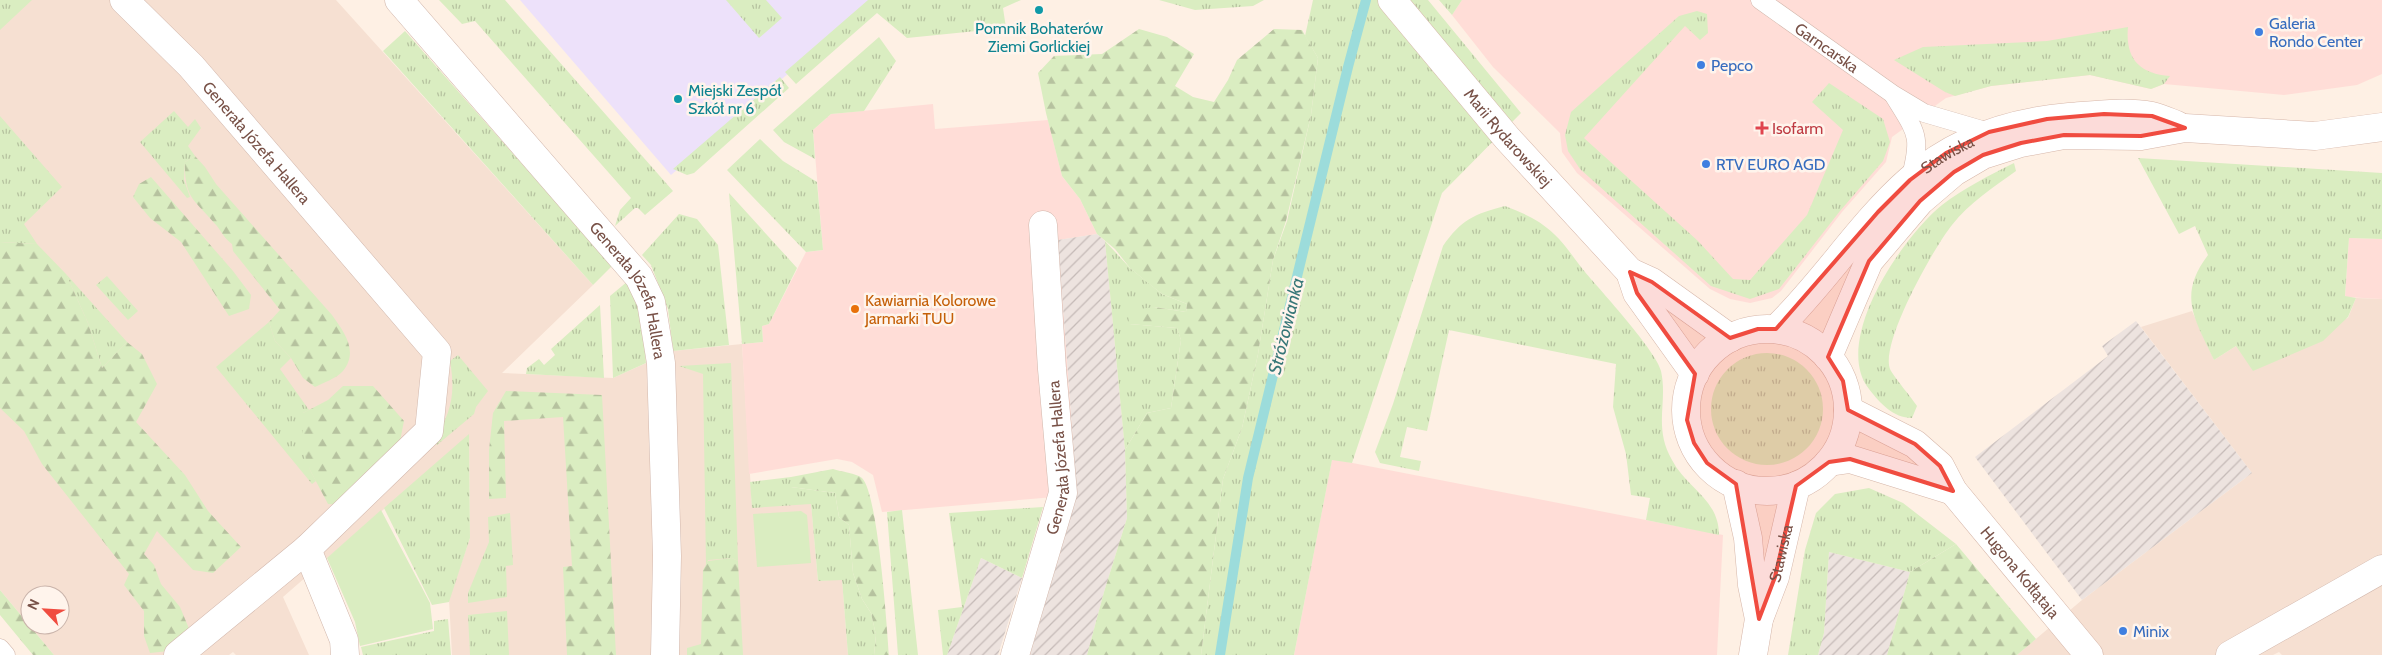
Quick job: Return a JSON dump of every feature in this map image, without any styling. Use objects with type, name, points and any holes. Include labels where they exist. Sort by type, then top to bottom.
[{"type":"street","name":"Generała Józefa Hallera","points":[[124,0],[191,66],[437,352],[429,431],[307,549],[178,655]]},
{"type":"street","name":"Generała Józefa Hallera","points":[[399,0],[639,277],[651,302],[661,363],[666,556],[665,655]]},
{"type":"street","name":"Marii Rydarowskiej","points":[[1392,0],[1507,138],[1630,272],[1652,282],[1730,338]]},
{"type":"street","name":"Stawiska","points":[[1776,329],[1794,312],[1878,212],[1910,180],[1946,153],[1989,132],[2047,119],[2104,114],[2152,116],[2185,128]]},
{"type":"street","name":"Stawiska","points":[[1828,357],[1869,261],[1920,201],[1954,172],[1982,155],[2021,143],[2064,136],[2141,136],[2185,128],[2315,136],[2378,126]]},
{"type":"street","name":"Generała Józefa Hallera","points":[[1014,655],[1063,493],[1052,369],[1043,224]]},
{"type":"street","name":"Marii Rydarowskiej","points":[[1630,272],[1637,293],[1695,374]]},
{"type":"street","points":[[1758,329],[1776,329],[1793,333],[1809,340],[1828,357],[1843,381],[1848,410],[1843,437],[1829,462],[1814,476],[1796,486],[1766,491],[1736,484],[1707,463],[1689,432],[1687,402],[1695,374],[1706,356],[1730,338],[1758,329]]},
{"type":"street","name":"Hugona Kołłątaja","points":[[1848,410],[1915,444],[1940,466],[1952,491],[2089,655]]},
{"type":"street","points":[[1829,462],[1850,459],[1952,491]]},
{"type":"street","name":"Stawiska","points":[[1736,484],[1748,538],[1752,585],[1759,619]]},
{"type":"street","name":"Stawiska","points":[[1753,655],[1759,619],[1775,577],[1796,486]]},
{"type":"street","points":[[307,549],[344,640],[344,655]]},
{"type":"street","points":[[2230,655],[2382,568]]},
{"type":"lane","name":"Garncarska","points":[[1760,0],[1894,96],[1924,113],[1989,132]]},
{"type":"lane","points":[[1894,96],[1915,130],[1918,151],[1910,180]]},
{"type":"lane","points":[[0,648],[6,655]]},
{"type":"highlighted area","points":[[2104,114],[2152,116],[2185,128],[2141,136],[2064,135],[2021,143],[1983,155],[1954,172],[1920,201],[1869,261],[1828,357],[1843,381],[1848,410],[1915,444],[1940,466],[1953,491],[1850,459],[1829,462],[1796,486],[1775,577],[1759,619],[1736,484],[1707,463],[1694,443],[1687,420],[1695,374],[1637,293],[1630,272],[1652,282],[1730,338],[1758,329],[1776,329],[1878,212],[1910,180],[1946,153],[1989,132],[2047,119]]},
{"type":"shaded area","points":[[0,0],[336,0],[593,285],[502,373],[613,378],[673,351],[742,344],[752,507],[811,503],[818,581],[842,579],[848,655],[452,655],[449,599],[470,538],[469,435],[283,597],[309,655],[236,655],[233,652],[229,655],[54,655],[37,635],[70,635],[70,585],[20,585],[20,614],[0,590]]},
{"type":"shaded area","points":[[520,0],[873,0],[671,175]]},
{"type":"shaded area","points":[[1462,0],[2382,0],[2382,74],[2357,85],[2284,95],[2164,84],[2151,89],[2090,75],[1991,86],[1946,98],[1892,137],[1886,162],[1842,212],[1781,291],[1772,298],[1750,303],[1730,299],[1710,289],[1577,173],[1562,152],[1560,133],[1493,67],[1452,15]]},
{"type":"shaded area","points":[[933,104],[935,129],[1048,120],[1062,176],[1080,199],[1097,234],[1058,240],[1077,495],[882,512],[873,475],[852,462],[837,459],[749,474],[742,344],[763,342],[762,326],[769,324],[806,252],[823,250],[813,130],[831,114]]},
{"type":"shaded area","points":[[1097,234],[1105,241],[1125,450],[1127,518],[1087,655],[1030,655],[1077,495],[1058,240]]},
{"type":"shaded area","points":[[2349,238],[2382,239],[2382,299],[2345,297]]},
{"type":"shaded area","points":[[2356,298],[2382,299],[2382,655],[2282,655],[2279,652],[2273,655],[2017,655],[2082,600],[2252,473],[2141,327],[2192,311],[2214,360],[2236,346],[2348,318]]},
{"type":"shaded area","points":[[2136,321],[2252,473],[2082,600],[1975,457],[2108,356],[2102,346]]},
{"type":"shaded area","points":[[1332,459],[1723,535],[1717,655],[1294,655]]},
{"type":"shaded area","points":[[1829,552],[1910,572],[1887,655],[1818,655],[1824,633]]},
{"type":"shaded area","points":[[981,558],[1022,578],[998,655],[947,655]]},
{"type":"green space","points":[[0,0],[32,0],[0,30]]},
{"type":"green space","points":[[439,0],[505,0],[673,191],[645,215],[638,208],[635,208],[615,226],[620,210],[631,198],[475,21],[462,24]]},
{"type":"green space","points":[[726,0],[766,0],[782,18],[759,38]]},
{"type":"green space","points":[[868,0],[1021,0],[1003,8],[1006,28],[907,38],[877,13],[796,84],[785,72]]},
{"type":"green space","points":[[1159,0],[1264,0],[1253,6],[1195,10]]},
{"type":"green space","points":[[1313,0],[1428,0],[1521,113],[1442,193],[1352,463],[1332,460],[1294,655],[1201,655],[1223,479],[1242,428],[1258,354],[1273,260],[1287,221],[1311,115],[1318,58],[1305,36]]},
{"type":"green space","points":[[1439,0],[1462,0],[1452,15]]},
{"type":"green space","points":[[1697,11],[1707,14],[1708,33],[1700,40],[1685,26],[1584,138],[1698,241],[1733,279],[1750,280],[1807,215],[1843,130],[1812,102],[1829,83],[1883,119],[1890,142],[1883,161],[1840,211],[1779,289],[1750,299],[1711,286],[1580,169],[1568,151],[1565,135],[1571,112],[1679,16]]},
{"type":"green space","points":[[2128,27],[2129,47],[2132,56],[2142,68],[2159,75],[2170,76],[2164,84],[2151,89],[2090,75],[1991,86],[1955,96],[1945,92],[1894,60],[1923,47],[2047,41]]},
{"type":"green space","points":[[1139,29],[1167,37],[1194,54],[1175,86],[1193,97],[1214,102],[1228,80],[1237,60],[1274,29],[1302,30],[1318,58],[1311,115],[1286,221],[1273,260],[1258,354],[1242,428],[1223,479],[1201,655],[1087,655],[1127,518],[1125,450],[1147,413],[1171,408],[1181,340],[1177,328],[1129,324],[1128,311],[1154,307],[1186,312],[1187,304],[1162,294],[1130,268],[1115,249],[1097,234],[1080,199],[1062,176],[1038,73],[1054,56],[1102,54]]},
{"type":"green space","points":[[405,31],[612,266],[593,285],[383,51]]},
{"type":"green space","points":[[879,37],[896,61],[864,111],[831,114],[813,130],[815,159],[784,142],[773,130]]},
{"type":"green space","points":[[780,77],[789,88],[694,173],[687,175],[673,169]]},
{"type":"green space","points":[[174,111],[188,127],[195,119],[201,128],[188,146],[195,156],[185,162],[184,180],[190,197],[187,198],[140,142]]},
{"type":"green space","points":[[0,116],[62,187],[24,224],[37,244],[0,242]]},
{"type":"green space","points":[[760,139],[783,161],[817,182],[823,250],[806,252],[727,170]]},
{"type":"green space","points":[[195,156],[216,184],[332,315],[341,328],[348,342],[350,356],[348,364],[337,376],[315,387],[303,378],[291,358],[275,341],[269,322],[280,310],[233,251],[232,244],[225,238],[189,192],[186,184],[185,162]]},
{"type":"green space","points":[[2138,158],[2382,173],[2382,239],[2349,238],[2345,296],[2356,298],[2348,317],[2323,341],[2253,371],[2236,346],[2214,360],[2196,320],[2192,308],[2191,295],[2193,283],[2208,255],[2195,226],[2179,234]]},
{"type":"green space","points":[[2014,163],[2016,171],[1974,202],[1952,225],[1933,253],[1910,296],[1900,318],[1889,356],[1890,369],[1917,406],[1912,418],[1893,413],[1869,389],[1860,369],[1859,344],[1865,318],[1877,291],[1892,264],[1909,240],[1942,205],[1968,187]]},
{"type":"green space","points":[[151,177],[233,271],[251,295],[249,309],[229,316],[181,242],[150,218],[133,197],[139,184]]},
{"type":"green space","points":[[729,193],[797,268],[769,324],[762,326],[763,342],[742,344]]},
{"type":"green space","points":[[1505,206],[1525,214],[1549,229],[1650,350],[1661,371],[1663,383],[1662,426],[1666,448],[1678,470],[1714,512],[1718,523],[1719,535],[1646,520],[1650,498],[1631,495],[1626,454],[1613,407],[1616,364],[1449,330],[1427,431],[1407,427],[1400,457],[1421,461],[1419,471],[1380,463],[1375,452],[1393,404],[1443,246],[1456,230],[1469,219]]},
{"type":"green space","points":[[679,214],[697,219],[718,245],[729,345],[673,351],[668,309],[651,265],[642,255]]},
{"type":"green space","points":[[1105,241],[1130,268],[1162,294],[1187,304],[1186,312],[1154,307],[1129,324],[1177,328],[1181,340],[1171,408],[1147,413],[1125,450]]},
{"type":"green space","points":[[0,242],[37,244],[66,274],[88,323],[102,368],[127,342],[142,354],[157,384],[136,422],[185,475],[208,511],[241,547],[213,573],[193,570],[157,531],[144,554],[154,565],[161,584],[180,607],[190,631],[169,651],[150,653],[144,636],[144,611],[124,585],[129,574],[42,464],[24,431],[0,408]]},
{"type":"green space","points":[[66,274],[127,342],[102,368],[88,323]]},
{"type":"green space","points":[[107,276],[138,311],[128,320],[96,285]]},
{"type":"green space","points":[[628,281],[641,310],[646,363],[613,378],[610,296]]},
{"type":"green space","points":[[600,305],[604,378],[526,374],[527,368],[539,359],[544,365],[555,355],[551,349]]},
{"type":"green space","points":[[269,322],[275,341],[291,358],[280,369],[309,410],[303,413],[310,470],[316,481],[312,484],[216,367]]},
{"type":"green space","points":[[1767,353],[1789,357],[1807,369],[1819,387],[1823,409],[1819,431],[1807,449],[1789,461],[1767,465],[1745,461],[1727,449],[1715,431],[1711,409],[1715,387],[1727,369],[1745,357]]},
{"type":"green space","points":[[458,355],[488,391],[476,407],[474,414],[437,445],[433,442],[444,422],[451,403],[452,373],[450,361]]},
{"type":"green space","points":[[731,363],[738,561],[732,558],[708,560],[706,566],[703,374],[679,366]]},
{"type":"green space","points":[[343,386],[373,386],[404,421],[400,441],[339,505],[328,504],[310,470],[302,445],[303,413],[328,400]]},
{"type":"green space","points":[[506,391],[602,395],[616,655],[567,655],[563,567],[572,566],[563,417],[504,421],[506,498],[489,499],[489,450],[493,413]]},
{"type":"green space","points":[[469,434],[470,538],[449,602],[432,605],[384,508]]},
{"type":"green space","points":[[833,469],[859,476],[868,489],[873,508],[881,562],[889,655],[874,655],[876,635],[871,613],[862,599],[853,573],[849,525],[839,517],[835,493],[791,487],[791,477]]},
{"type":"green space","points":[[791,477],[791,487],[835,493],[839,517],[849,525],[853,573],[862,599],[871,613],[876,635],[874,655],[848,655],[842,580],[818,581],[811,504],[752,508],[750,482]]},
{"type":"green space","points":[[1869,488],[1903,503],[1956,544],[1910,572],[1829,552],[1824,633],[1818,655],[1788,655],[1805,550],[1816,513],[1835,494]]},
{"type":"green space","points":[[1043,507],[1022,578],[981,558],[947,655],[943,655],[938,610],[962,607],[949,513]]},
{"type":"green space","points":[[381,510],[430,603],[433,629],[360,646],[355,622],[327,558]]},
{"type":"green space","points":[[902,510],[918,655],[898,655],[887,512]]},
{"type":"green space","points":[[801,511],[807,515],[811,563],[757,567],[753,514]]},
{"type":"green space","points":[[510,513],[513,565],[506,566],[507,597],[468,603],[468,593],[489,542],[488,517]]},
{"type":"green space","points":[[1956,544],[2036,639],[2017,655],[1887,655],[1910,572]]},
{"type":"green space","points":[[732,558],[738,561],[743,655],[687,655],[687,648],[701,644],[703,570],[708,561]]},
{"type":"green space","points":[[0,590],[20,614],[20,635],[37,635],[54,655],[33,655],[0,615]]},
{"type":"green space","points":[[507,611],[509,655],[470,655],[468,615]]},
{"type":"green space","points":[[448,619],[451,655],[363,655],[361,647],[434,631],[434,621]]},
{"type":"waterway","name":"Stróżowianka","points":[[1220,655],[1248,478],[1366,0]]},
{"type":"place","name":"Pomnik Bohaterów Ziemi Gorlickiej","points":[[1039,10]]},
{"type":"place","name":"Galeria Rondo Center","points":[[2259,32]]},
{"type":"place","name":"Pepco","points":[[1701,65]]},
{"type":"place","name":"Miejski Zespół Szkół nr 6","points":[[678,99]]},
{"type":"place","name":"Isofarm","points":[[1762,128]]},
{"type":"place","name":"RTV EURO AGD","points":[[1706,164]]},
{"type":"place","name":"Kawiarnia Kolorowe Jarmarki TUU","points":[[855,309]]},
{"type":"place","name":"Minix","points":[[2123,631]]}]
